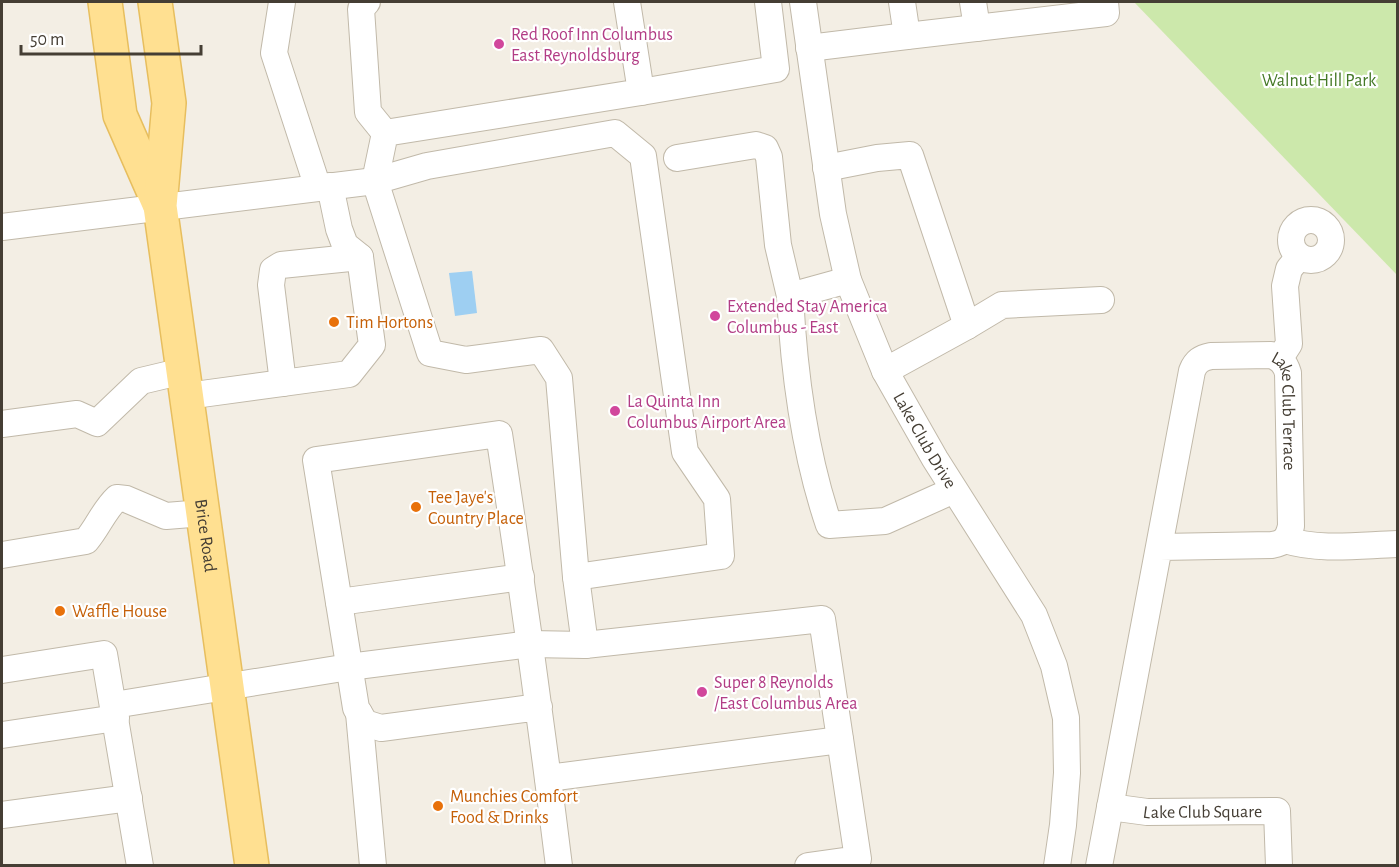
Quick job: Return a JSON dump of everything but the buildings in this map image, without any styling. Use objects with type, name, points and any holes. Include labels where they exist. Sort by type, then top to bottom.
[{"type":"main road","name":"Brice Road","points":[[105,2],[120,115],[160,206]]},
{"type":"main road","name":"Brice Road","points":[[155,2],[169,103],[160,206],[252,866]]},
{"type":"street","points":[[2,424],[76,414],[97,423],[141,381],[283,383],[349,374],[372,345],[360,257],[345,245],[274,53],[282,2]]},
{"type":"street","points":[[367,2],[361,9],[368,112],[385,133]]},
{"type":"street","points":[[627,2],[641,92]]},
{"type":"street","points":[[385,133],[776,69],[768,2]]},
{"type":"street","name":"Lake Club Drive","points":[[803,2],[833,214],[848,280],[885,371],[954,490],[1034,615],[1054,666],[1066,718],[1067,762],[1063,825],[1057,866]]},
{"type":"street","points":[[902,2],[907,36]]},
{"type":"street","points":[[973,2],[977,28]]},
{"type":"street","points":[[810,48],[977,28],[1039,11],[1107,13],[1105,2]]},
{"type":"street","points":[[385,133],[375,180],[430,353],[466,360],[542,350],[559,378],[576,577],[585,645]]},
{"type":"street","points":[[2,227],[375,180],[427,166],[615,133],[643,156],[685,452],[717,498],[721,556],[576,577]]},
{"type":"street","points":[[677,158],[756,145],[765,148],[769,157],[778,245],[790,296],[793,357],[816,486],[829,525],[885,521],[954,490]]},
{"type":"street","points":[[826,168],[877,158],[910,155],[967,326]]},
{"type":"street","points":[[283,383],[271,285],[273,270],[281,266],[360,257]]},
{"type":"street","points":[[1280,358],[1289,344],[1285,286],[1289,269],[1299,257]]},
{"type":"street","points":[[790,296],[848,280]]},
{"type":"street","points":[[885,371],[1002,305],[1101,300]]},
{"type":"street","name":"Lake Club Terrace","points":[[1110,807],[1192,371],[1203,357],[1271,355],[1280,358],[1286,365],[1291,526],[1286,540]]},
{"type":"street","points":[[539,707],[381,728],[365,723],[356,708],[316,460],[499,434],[539,707],[559,866]]},
{"type":"street","points":[[2,555],[86,541],[99,526],[108,507],[117,498],[126,499],[166,516],[203,513]]},
{"type":"street","points":[[1160,547],[1272,545],[1286,540],[1320,546],[1397,544]]},
{"type":"street","points":[[339,602],[520,577]]},
{"type":"street","points":[[2,735],[227,687],[349,667],[530,644],[585,645],[822,619],[858,859],[808,866]]},
{"type":"street","points":[[2,670],[104,654],[140,866]]},
{"type":"street","points":[[360,713],[373,866]]},
{"type":"street","points":[[548,778],[840,740]]},
{"type":"street","points":[[2,815],[129,798]]},
{"type":"street","points":[[1099,866],[1110,807]]},
{"type":"street","name":"Lake Club Square","points":[[1110,807],[1147,812],[1277,811],[1279,866]]},
{"type":"green space","name":"Walnut Hill Park","points":[[1134,2],[1397,2],[1397,275]]},
{"type":"water","points":[[472,271],[477,313],[455,316],[449,273]]},
{"type":"place","name":"Red Roof Inn Columbus East Reynoldsburg","points":[[499,44]]},
{"type":"place","name":"Extended Stay America Columbus - East","points":[[715,316]]},
{"type":"place","name":"Tim Hortons","points":[[334,322]]},
{"type":"place","name":"La Quinta Inn Columbus Airport Area","points":[[615,411]]},
{"type":"place","name":"Tee Jaye's Country Place","points":[[416,507]]},
{"type":"place","name":"Waffle House","points":[[60,611]]},
{"type":"place","name":"Super 8 Reynolds /East Columbus Area","points":[[702,692]]},
{"type":"place","name":"Munchies Comfort Food & Drinks","points":[[438,806]]}]
